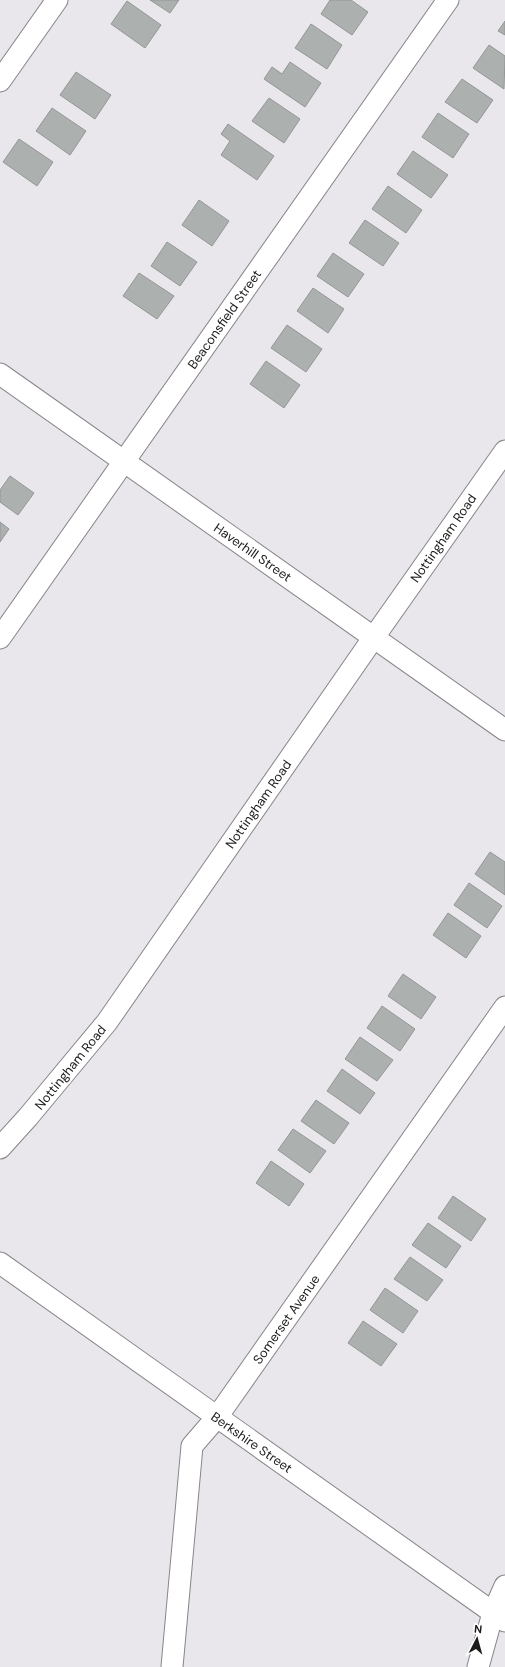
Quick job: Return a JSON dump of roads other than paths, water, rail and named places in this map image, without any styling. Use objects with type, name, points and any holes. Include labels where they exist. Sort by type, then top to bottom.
[{"type":"street","points":[[0,81],[57,0]]},
{"type":"street","name":"Beaconsfield Street","points":[[0,638],[448,0]]},
{"type":"street","name":"Haverhill Street","points":[[0,374],[505,730]]},
{"type":"street","name":"Nottingham Road","points":[[0,1148],[28,1117],[107,1022],[505,451]]},
{"type":"street","name":"Somerset Avenue","points":[[172,1667],[192,1446],[217,1417],[505,1007]]},
{"type":"street","name":"Berkshire Street","points":[[0,1263],[499,1617]]},
{"type":"street","points":[[478,1667],[499,1617],[505,1586]]}]
